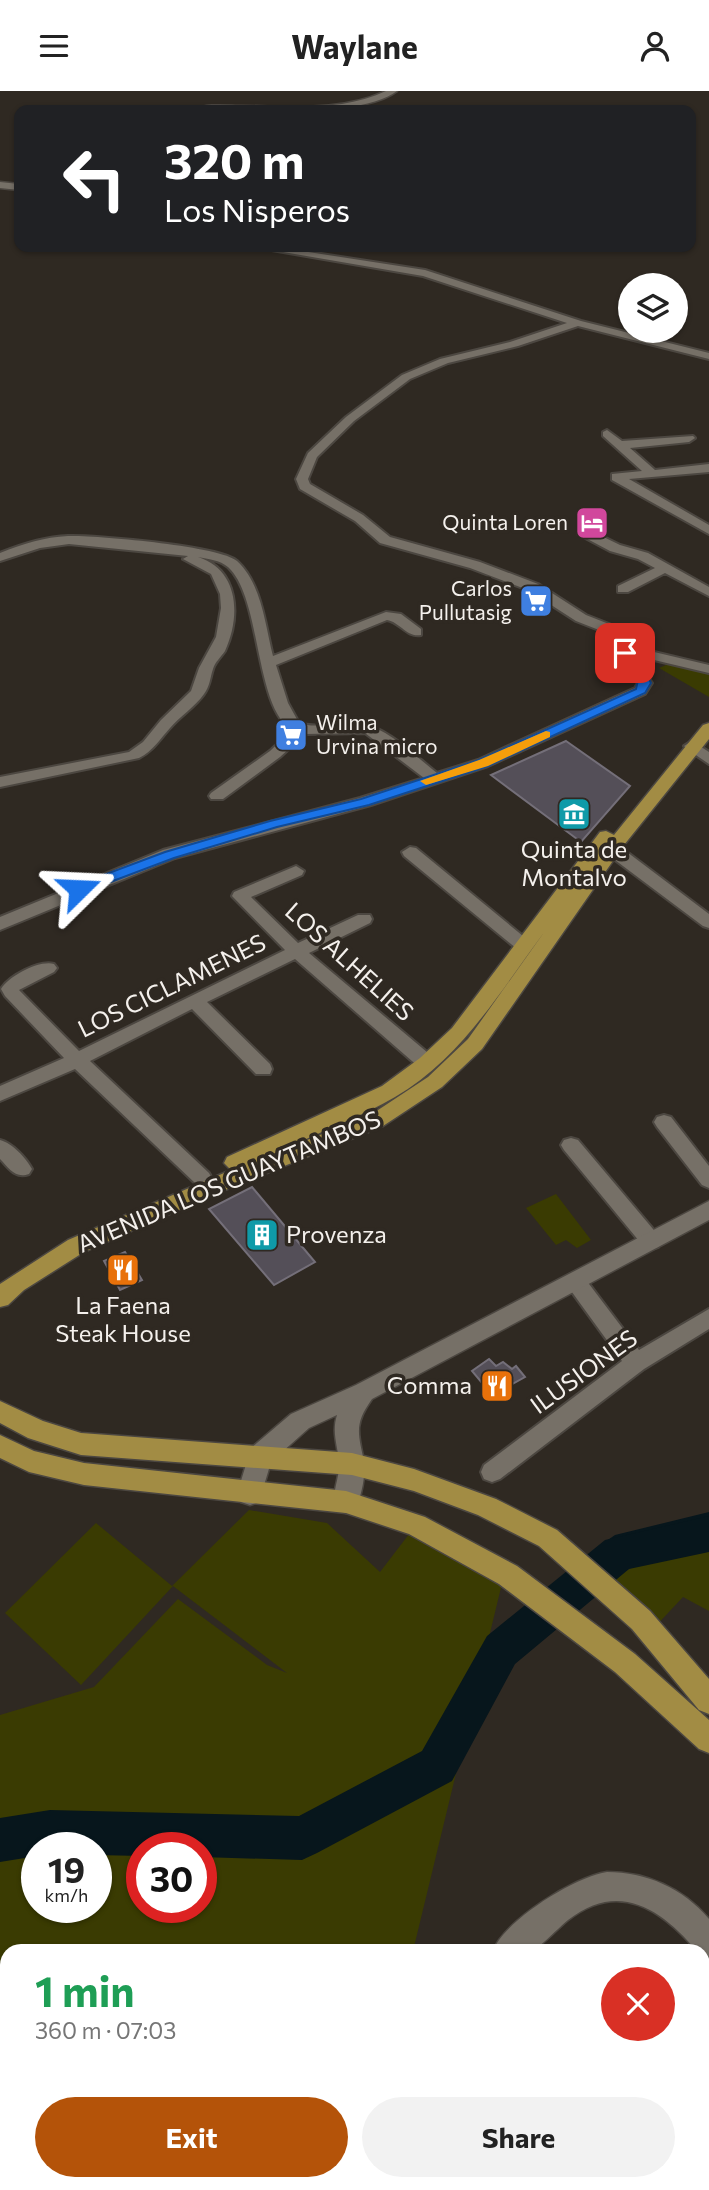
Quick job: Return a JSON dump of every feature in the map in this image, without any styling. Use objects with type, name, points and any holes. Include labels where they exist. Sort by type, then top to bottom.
[{"type":"main road","name":"AVENIDA LOS GUAYTAMBOS","points":[[0,1278],[64,1237],[376,1121],[435,1082],[475,1044],[682,736],[709,716]]},
{"type":"main road","name":"AVENIDA LOS GUAYTAMBOS","points":[[0,1298],[16,1283],[76,1246],[389,1091],[427,1063],[458,1033],[523,945],[709,728]]},
{"type":"main road","points":[[1,1414],[37,1430],[94,1446],[352,1464],[414,1480],[487,1507],[539,1532],[641,1620],[709,1700]]},
{"type":"main road","points":[[84,1474],[94,1446]]},
{"type":"main road","points":[[0,1447],[29,1461],[84,1474],[346,1502],[416,1525],[508,1575],[625,1663],[709,1739]]},
{"type":"street","points":[[350,105],[379,98],[393,91]]},
{"type":"street","points":[[291,252],[425,273],[577,323],[709,356]]},
{"type":"street","points":[[577,323],[514,344],[444,361],[406,377],[351,419],[312,456],[302,479],[304,486],[359,517],[385,540],[475,565],[533,587],[581,618],[614,632],[628,650],[709,669]]},
{"type":"street","points":[[607,434],[652,473]]},
{"type":"street","points":[[620,445],[689,438]]},
{"type":"street","points":[[709,468],[617,477],[709,530]]},
{"type":"street","points":[[583,531],[615,548],[643,556],[709,592]]},
{"type":"street","points":[[0,557],[60,540],[204,552],[230,561],[242,576],[250,595],[268,663],[290,721],[302,729],[360,726],[370,730],[434,778]]},
{"type":"street","points":[[0,782],[38,777],[79,764],[116,760],[140,751],[196,695],[203,682],[206,667],[218,649],[228,615],[228,597],[219,573],[212,566],[168,555],[166,550]]},
{"type":"street","points":[[623,589],[666,568]]},
{"type":"street","points":[[268,663],[386,617],[396,617],[416,632]]},
{"type":"street","points":[[0,924],[57,898],[169,855],[274,824],[365,802],[483,763],[640,691],[645,683],[625,657],[628,650]]},
{"type":"street","points":[[217,796],[275,754],[302,729]]},
{"type":"street","points":[[692,746],[709,759]]},
{"type":"street","points":[[613,842],[709,922]]},
{"type":"street","points":[[410,852],[523,945]]},
{"type":"street","points":[[240,896],[296,871]]},
{"type":"street","name":"LOS ALHELIES","points":[[240,896],[296,951],[427,1063]]},
{"type":"street","name":"LOS CICLAMENES","points":[[0,1094],[77,1060],[194,1000],[364,919]]},
{"type":"street","points":[[48,968],[13,985],[11,992],[77,1060],[205,1183]]},
{"type":"street","points":[[194,1000],[263,1069]]},
{"type":"street","points":[[664,1122],[709,1180]]},
{"type":"street","points":[[571,1146],[651,1241]]},
{"type":"street","points":[[0,1147],[22,1168]]},
{"type":"street","points":[[250,1493],[260,1456],[300,1421],[364,1392],[709,1210]]},
{"type":"street","points":[[576,1282],[636,1363]]},
{"type":"street","name":"ILUSIONES","points":[[492,1472],[636,1363],[709,1318]]},
{"type":"street","points":[[346,1502],[352,1464],[347,1447],[346,1425],[352,1408],[364,1392]]},
{"type":"street","points":[[517,1944],[577,1896],[594,1888],[613,1886],[653,1893],[684,1913],[709,1942]]},
{"type":"shaded area","points":[[671,663],[709,672],[709,697],[659,668]]},
{"type":"shaded area","points":[[556,1194],[591,1240],[577,1248],[566,1240],[556,1245],[526,1208]]},
{"type":"shaded area","points":[[249,1510],[327,1523],[380,1572],[416,1525],[505,1571],[415,1944],[0,1944],[0,1715],[94,1687],[178,1599],[267,1665],[287,1673],[173,1586],[81,1685],[5,1613],[96,1523],[172,1586]]},
{"type":"shaded area","points":[[709,1512],[709,1539],[662,1548],[613,1571],[599,1546],[615,1535]]},
{"type":"shaded area","points":[[709,1543],[709,1611],[683,1597],[653,1629],[609,1580],[665,1550]]},
{"type":"building","name":"Quinta de Montalvo","points":[[566,741],[630,786],[581,842],[491,775]]},
{"type":"building","name":"Provenza","points":[[252,1187],[315,1262],[274,1285],[209,1209]]},
{"type":"building","name":"La Faena Steak House","points":[[125,1252],[142,1280],[120,1290],[104,1261]]},
{"type":"building","name":"Comma","points":[[489,1359],[496,1366],[503,1362],[512,1369],[516,1366],[525,1377],[489,1397],[486,1392],[488,1390],[472,1371]]},
{"type":"waterway","points":[[0,1840],[50,1832],[302,1838],[437,1766],[501,1650],[619,1553],[709,1534]]},
{"type":"slow traffic","points":[[426,781],[483,763],[546,735]]},
{"type":"place","name":"Quinta Loren","points":[[592,523]]},
{"type":"place","name":"Carlos Pullutasig","points":[[536,601]]},
{"type":"place","name":"Wilma Urvina micro","points":[[291,735]]},
{"type":"place","name":"Quinta de Montalvo","points":[[574,814]]},
{"type":"place","name":"Provenza","points":[[262,1235]]},
{"type":"place","name":"La Faena Steak House","points":[[123,1270]]},
{"type":"place","name":"Comma","points":[[497,1386]]},
{"type":"route","points":[[79,889],[169,855],[274,824],[365,802],[483,763],[640,691],[645,683],[625,657],[625,653]]}]
